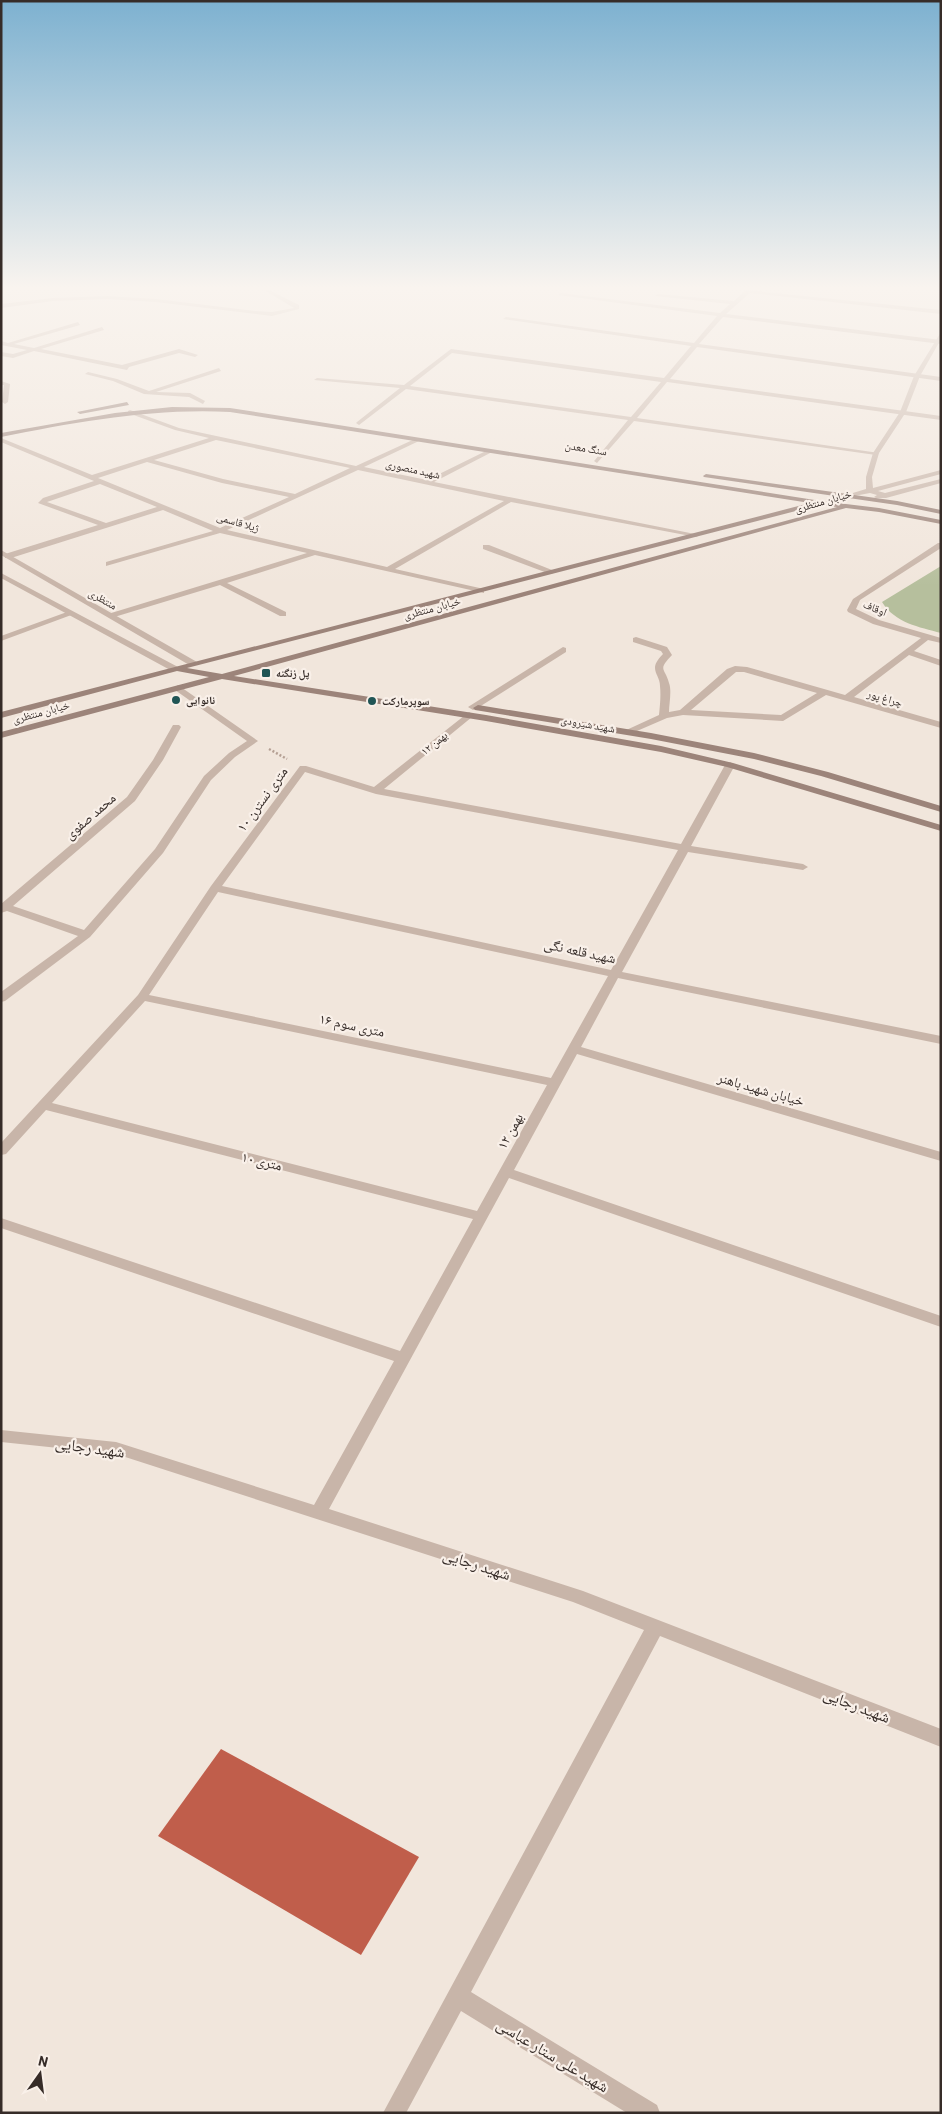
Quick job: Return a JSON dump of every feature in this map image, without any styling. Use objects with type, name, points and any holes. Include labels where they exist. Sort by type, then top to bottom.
[{"type":"main road","name":"سنگ معدن","points":[[166,402],[203,402],[251,406],[656,469]]},
{"type":"main road","points":[[76,412],[134,403]]},
{"type":"main road","name":"سنگ معدن","points":[[1,435],[130,412],[183,408],[230,410],[850,506],[941,522]]},
{"type":"main road","points":[[694,474],[941,512]]},
{"type":"main road","name":"خیابان منتظری","points":[[1,715],[845,497]]},
{"type":"main road","name":"خیابان منتظری","points":[[1,735],[225,676],[868,500]]},
{"type":"main road","name":"شهید شیرودی","points":[[194,664],[471,711],[730,764],[941,828]]},
{"type":"main road","name":"شهید شیرودی","points":[[175,669],[627,732],[755,756],[846,780],[941,809]]},
{"type":"street","points":[[5,402],[7,389]]},
{"type":"street","points":[[137,389],[146,392],[190,395],[203,402]]},
{"type":"street","points":[[146,392],[157,389]]},
{"type":"street","points":[[359,423],[405,389]]},
{"type":"street","points":[[419,389],[876,453]]},
{"type":"street","points":[[597,460],[657,389]]},
{"type":"street","points":[[729,389],[941,418]]},
{"type":"street","points":[[870,490],[869,477],[876,453],[903,412],[913,389]]},
{"type":"street","name":"شهید منصوری","points":[[130,412],[176,429],[216,438],[510,500],[696,535]]},
{"type":"street","points":[[93,477],[216,438]]},
{"type":"street","name":"ژیلا قاسمی","points":[[1,440],[220,531],[480,591]]},
{"type":"street","points":[[109,564],[220,531],[417,440]]},
{"type":"street","points":[[427,483],[490,451]]},
{"type":"street","points":[[148,460],[222,481],[296,496]]},
{"type":"street","points":[[845,497],[941,472]]},
{"type":"street","points":[[102,481],[42,503],[104,524]]},
{"type":"street","points":[[868,500],[941,481]]},
{"type":"street","points":[[870,490],[886,496]]},
{"type":"street","points":[[388,570],[510,500]]},
{"type":"street","points":[[4,554],[164,507]]},
{"type":"street","name":"اوقاف","points":[[941,545],[857,599],[852,610],[876,622],[941,641]]},
{"type":"street","points":[[486,547],[553,572]]},
{"type":"street","points":[[112,616],[314,553]]},
{"type":"street","name":"منتظری","points":[[4,554],[194,664]]},
{"type":"street","points":[[1,576],[175,669]]},
{"type":"street","points":[[222,583],[283,614]]},
{"type":"street","points":[[1,639],[70,614]]},
{"type":"street","points":[[846,699],[927,637]]},
{"type":"street","points":[[636,640],[664,649],[668,655],[663,658],[659,670],[660,676],[665,683],[664,716]]},
{"type":"street","name":"۱۲ بهمن","points":[[376,791],[471,711],[563,650]]},
{"type":"street","points":[[907,652],[941,663]]},
{"type":"street","name":"چراغ پور","points":[[683,712],[736,669],[744,669],[941,726]]},
{"type":"street","points":[[1,998],[86,935],[159,852],[206,778],[232,755],[253,741],[178,688]]},
{"type":"street","points":[[627,732],[664,716],[683,712],[783,718],[823,693]]},
{"type":"street","name":"محمد صفوی","points":[[4,908],[131,799],[158,760],[176,727]]},
{"type":"street","name":"۱۲ بهمن","points":[[318,1513],[730,764]]},
{"type":"street","name":"۱۰ متری نسترن","points":[[1,1151],[142,997],[215,888],[303,768],[376,791],[684,848],[803,867]]},
{"type":"street","name":"شهید قلعه نگی","points":[[215,888],[615,974],[941,1040]]},
{"type":"street","points":[[4,908],[86,935]]},
{"type":"street","name":"۱۶ متری سوم","points":[[142,997],[555,1083]]},
{"type":"street","name":"خیابان شهید باهنر","points":[[574,1050],[941,1157]]},
{"type":"street","name":"۱۰ متری","points":[[43,1105],[482,1217]]},
{"type":"street","points":[[506,1172],[941,1322]]},
{"type":"street","points":[[1,1223],[404,1358]]},
{"type":"street","name":"شهید رجایی","points":[[1,1436],[116,1448],[577,1596],[941,1738]]},
{"type":"street","points":[[394,2113],[656,1626]]},
{"type":"street","name":"شهید علی ستار عباسی","points":[[458,1997],[649,2113]]},
{"type":"path","points":[[253,741],[303,768]]},
{"type":"green space","points":[[941,566],[941,633],[908,623],[894,615],[882,602]]},
{"type":"building","points":[[221,1749],[419,1857],[361,1955],[158,1836]]},
{"type":"place","name":"پل زنگنه","points":[[266,673]]},
{"type":"place","name":"نانوایی","points":[[176,700]]},
{"type":"place","name":"سوپرمارکت","points":[[372,701]]}]
